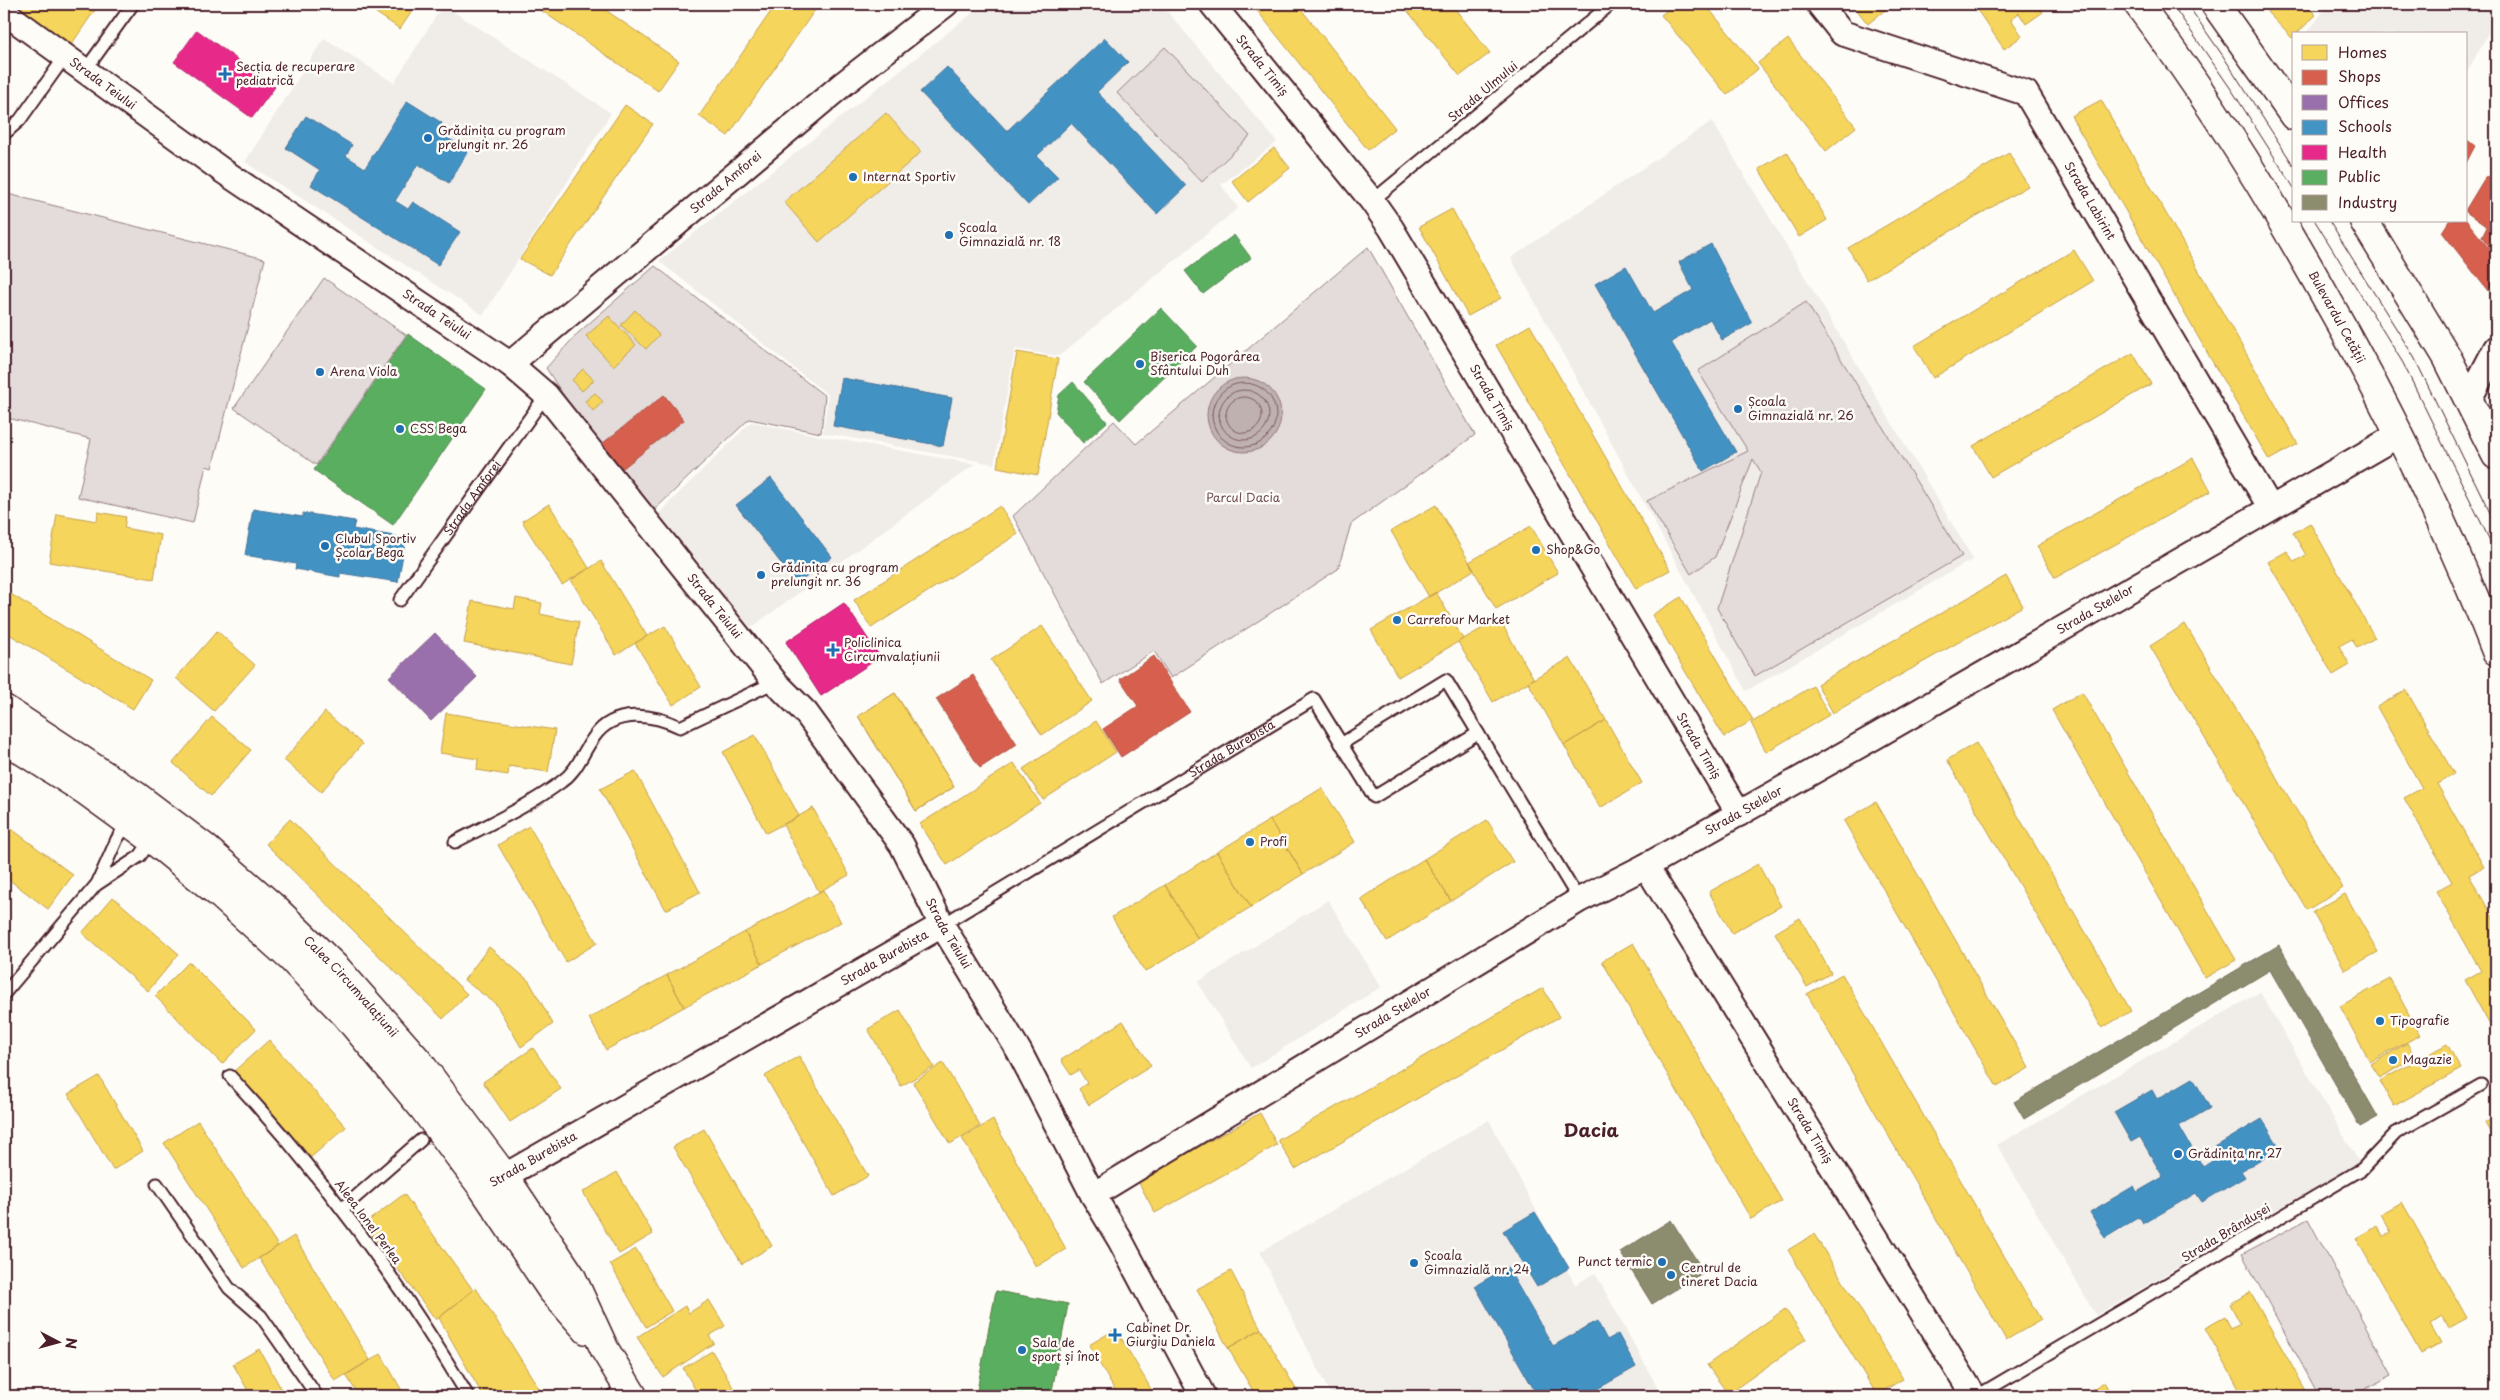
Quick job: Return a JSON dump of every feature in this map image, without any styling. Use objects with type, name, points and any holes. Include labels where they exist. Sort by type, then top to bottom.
[{"type":"main road","name":"Bulevardul Cetății","points":[[2138,4],[2236,145],[2284,223],[2368,372],[2445,529],[2496,651]]},
{"type":"main road","points":[[2215,4],[2292,113]]},
{"type":"main road","points":[[2365,222],[2416,304],[2469,400],[2496,455]]},
{"type":"main road","name":"Calea Circumvalațiunii","points":[[4,710],[136,812],[152,839],[257,926],[320,987],[404,1084],[494,1182],[571,1276],[624,1393]]},
{"type":"main road","name":"Calea Circumvalațiunii","points":[[4,738],[136,812],[253,889],[338,970],[418,1061],[494,1182]]},
{"type":"street","name":"Strada Amforei","points":[[510,364],[843,84],[946,4]]},
{"type":"street","name":"Strada Timiș","points":[[1212,4],[1372,201],[1391,228],[1511,427],[1739,814]]},
{"type":"street","name":"Strada Labirint","points":[[1820,4],[1842,32],[2026,94],[2270,507]]},
{"type":"street","name":"Strada Teiului","points":[[4,12],[64,58],[223,171],[510,364],[546,395],[775,682],[806,713],[902,844],[942,925],[1018,1051],[1093,1195],[1120,1240],[1203,1396]]},
{"type":"street","points":[[2469,400],[2496,348]]},
{"type":"street","name":"Strada Stelelor","points":[[1093,1195],[1579,900],[1646,866],[2097,611],[2270,507],[2400,434]]},
{"type":"street","name":"Strada Timiș","points":[[1646,866],[1976,1396]]},
{"type":"street","name":"Strada Burebista","points":[[494,1182],[942,925]]},
{"type":"lane","points":[[84,72],[133,4]]},
{"type":"lane","name":"Strada Ulmului","points":[[1372,201],[1611,4]]},
{"type":"lane","points":[[4,134],[20,120],[64,58]]},
{"type":"lane","name":"Strada Amforei","points":[[400,600],[546,395]]},
{"type":"lane","points":[[1341,744],[1446,680],[1579,900]]},
{"type":"lane","points":[[455,842],[550,791],[566,779],[577,768],[595,735],[614,720],[626,717],[650,716],[662,718],[680,726],[775,682]]},
{"type":"lane","name":"Strada Burebista","points":[[942,925],[1314,699],[1374,797],[1478,733]]},
{"type":"lane","points":[[4,994],[96,885],[117,839],[136,812]]},
{"type":"lane","points":[[96,885],[140,856],[152,839]]},
{"type":"lane","name":"Aleea Ionel Perlea","points":[[230,1076],[302,1158],[342,1209],[406,1298],[468,1396]]},
{"type":"lane","name":"Strada Brândușei","points":[[1976,1396],[2362,1169],[2396,1133],[2481,1085]]},
{"type":"lane","points":[[342,1209],[421,1140]]},
{"type":"lane","points":[[157,1184],[229,1288],[261,1316],[317,1396]]},
{"type":"shaded area","name":"Școala Gimnazială nr. 18","points":[[984,4],[1161,4],[1277,142],[1221,185],[1238,208],[1059,356],[1015,349],[994,464],[823,433],[828,395],[659,261]]},
{"type":"shaded area","points":[[2328,4],[2496,4],[2496,19],[2468,70],[2468,32],[2308,32]]},
{"type":"shaded area","name":"Grădinița cu program prelungit nr. 26","points":[[443,5],[611,113],[483,315],[245,162],[324,38],[394,83]]},
{"type":"shaded area","name":"Școala Gimnazială nr. 26","points":[[1712,121],[1973,559],[1746,691],[1511,258]]},
{"type":"shaded area","name":"Grădinița cu program prelungit nr. 36","points":[[751,422],[975,464],[745,632],[653,519]]},
{"type":"shaded area","points":[[1328,900],[1381,987],[1251,1068],[1198,982]]},
{"type":"shaded area","name":"Grădinița nr. 27","points":[[2260,992],[2359,1162],[2096,1315],[1997,1145]]},
{"type":"shaded area","name":"Școala Gimnazială nr. 24","points":[[1489,1120],[1575,1285],[1595,1273],[1662,1396],[1331,1396],[1260,1252]]},
{"type":"green space","points":[[1165,47],[1250,136],[1202,182],[1117,93]]},
{"type":"green space","points":[[4,193],[265,259],[212,468],[206,466],[193,523],[78,497],[91,439],[4,417]]},
{"type":"green space","name":"Parcul Dacia","points":[[1368,247],[1475,435],[1351,524],[1338,569],[1171,678],[1154,651],[1103,684],[1013,516],[1114,421],[1136,444]]},
{"type":"green space","points":[[655,266],[825,396],[821,433],[749,419],[650,514],[587,432],[546,368],[578,333]]},
{"type":"green space","name":"Arena Viola","points":[[324,278],[406,335],[316,465],[234,408]]},
{"type":"green space","points":[[1806,302],[1962,556],[1755,676],[1717,608],[1761,472],[1753,459],[1715,557],[1691,574],[1647,501],[1748,451],[1698,371]]},
{"type":"green space","points":[[2308,1219],[2392,1375],[2352,1396],[2319,1396],[2242,1254]]},
{"type":"water","points":[[1244,378],[1258,381],[1270,389],[1278,401],[1281,415],[1278,429],[1270,441],[1258,449],[1244,452],[1230,449],[1218,441],[1210,429],[1207,415],[1210,401],[1218,389],[1230,381]]},
{"type":"building: Homes","points":[[8,4],[99,4],[71,45]]},
{"type":"building: Homes","points":[[363,4],[417,4],[400,29]]},
{"type":"building: Homes","points":[[532,4],[597,4],[679,61],[658,91]]},
{"type":"building: Homes","points":[[776,4],[819,4],[728,136],[699,116]]},
{"type":"building: Homes","points":[[1252,4],[1297,4],[1395,128],[1368,150]]},
{"type":"building: Homes","points":[[1402,4],[1451,4],[1490,53],[1460,76]]},
{"type":"building: Homes","points":[[1548,4],[1562,4],[1554,11]]},
{"type":"building: Homes","points":[[1675,4],[1705,4],[1758,69],[1727,95],[1661,15]]},
{"type":"building: Homes","points":[[1852,4],[1892,4],[1868,24]]},
{"type":"building: Homes","points":[[1973,4],[2038,4],[2043,12],[2026,24],[2019,13],[2011,19],[2022,36],[2004,49]]},
{"type":"building: Homes","points":[[2276,4],[2305,4],[2316,15],[2298,32],[2292,32],[2292,38],[2267,12]]},
{"type":"building: Homes","points":[[1788,39],[1856,127],[1826,151],[1758,63]]},
{"type":"building: Homes","points":[[2101,100],[2298,444],[2269,460],[2071,116]]},
{"type":"building: Homes","points":[[625,105],[653,124],[550,275],[520,259]]},
{"type":"building: Homes","name":"Internat Sportiv","points":[[886,113],[921,152],[819,242],[784,202]]},
{"type":"building: Homes","points":[[1274,148],[1290,168],[1248,202],[1232,181]]},
{"type":"building: Homes","points":[[1787,152],[1827,220],[1799,237],[1759,169]]},
{"type":"building: Homes","points":[[2009,153],[2028,186],[1867,280],[1848,248]]},
{"type":"building: Homes","points":[[1452,209],[1501,298],[1468,316],[1419,227]]},
{"type":"building: Homes","points":[[2074,250],[2093,281],[1933,378],[1914,346]]},
{"type":"building: Homes","points":[[635,310],[659,335],[646,349],[621,325]]},
{"type":"building: Homes","points":[[609,316],[636,345],[613,366],[586,336]]},
{"type":"building: Homes","points":[[1530,325],[1670,570],[1636,589],[1496,345]]},
{"type":"building: Homes","points":[[1017,352],[1058,359],[1038,475],[997,467]]},
{"type":"building: Homes","points":[[2133,353],[2151,384],[1991,477],[1973,446]]},
{"type":"building: Homes","points":[[583,369],[594,380],[582,391],[572,380]]},
{"type":"building: Homes","points":[[595,393],[603,402],[593,411],[585,401]]},
{"type":"building: Homes","points":[[2193,458],[2211,491],[2055,578],[2037,546]]},
{"type":"building: Homes","points":[[549,504],[589,568],[562,585],[522,521]]},
{"type":"building: Homes","points":[[1436,505],[1474,570],[1429,597],[1391,531]]},
{"type":"building: Homes","points":[[1000,506],[1018,534],[871,628],[854,600]]},
{"type":"building: Homes","points":[[98,512],[126,517],[124,528],[161,535],[154,579],[49,562],[57,514],[97,521]]},
{"type":"building: Homes","points":[[2310,523],[2375,638],[2357,648],[2352,639],[2339,646],[2350,665],[2333,675],[2268,562],[2287,551],[2294,562],[2306,555],[2293,533]]},
{"type":"building: Homes","points":[[1531,526],[1558,573],[1496,609],[1469,562]]},
{"type":"building: Homes","points":[[601,561],[647,636],[616,655],[571,580]]},
{"type":"building: Homes","points":[[2006,576],[2023,606],[1833,713],[1817,684]]},
{"type":"building: Homes","points":[[4,590],[151,680],[133,709],[4,631]]},
{"type":"building: Homes","points":[[1436,592],[1463,639],[1398,677],[1371,630]]},
{"type":"building: Homes","points":[[1681,597],[1753,720],[1724,737],[1652,615]]},
{"type":"building: Homes","points":[[516,598],[542,603],[540,614],[579,622],[571,664],[464,643],[472,601],[514,609]]},
{"type":"building: Homes","points":[[1499,619],[1534,679],[1493,702],[1458,642]]},
{"type":"building: Homes","points":[[2185,624],[2343,888],[2307,910],[2150,646]]},
{"type":"building: Homes","points":[[665,626],[701,687],[673,705],[635,643]]},
{"type":"building: Homes","points":[[1042,626],[1092,701],[1042,735],[991,660]]},
{"type":"building: Homes","points":[[217,631],[255,665],[214,711],[176,678]]},
{"type":"building: Homes","points":[[1570,658],[1606,720],[1564,745],[1528,682]]},
{"type":"building: Homes","points":[[1813,686],[1829,715],[1766,752],[1751,723]]},
{"type":"building: Homes","points":[[2406,690],[2454,774],[2437,784],[2484,867],[2469,875],[2496,923],[2496,1036],[2465,980],[2481,971],[2436,891],[2452,882],[2404,798],[2422,788],[2377,707]]},
{"type":"building: Homes","points":[[2082,692],[2236,960],[2205,978],[2052,710]]},
{"type":"building: Homes","points":[[895,693],[954,787],[916,811],[858,716]]},
{"type":"building: Homes","points":[[895,693],[954,787],[916,811],[858,716]]},
{"type":"building: Homes","points":[[325,712],[362,744],[321,792],[284,760]]},
{"type":"building: Homes","points":[[446,713],[555,730],[548,772],[509,766],[508,775],[477,770],[478,759],[440,753]]},
{"type":"building: Homes","points":[[212,717],[251,750],[211,796],[173,763]]},
{"type":"building: Homes","points":[[1606,720],[1642,783],[1600,808],[1564,745]]},
{"type":"building: Homes","points":[[1096,721],[1116,752],[1043,800],[1023,769]]},
{"type":"building: Homes","points":[[755,735],[799,816],[766,833],[723,752]]},
{"type":"building: Homes","points":[[1976,743],[2131,1011],[2102,1028],[1947,760]]},
{"type":"building: Homes","points":[[1014,763],[1040,803],[947,865],[920,824]]},
{"type":"building: Homes","points":[[635,771],[700,892],[666,910],[600,789]]},
{"type":"building: Homes","points":[[1322,788],[1355,842],[1303,874],[1270,820]]},
{"type":"building: Homes","points":[[1876,802],[2029,1068],[1997,1087],[1844,821]]},
{"type":"building: Homes","points":[[813,808],[849,875],[819,892],[783,825]]},
{"type":"building: Homes","points":[[290,819],[467,994],[443,1019],[266,844]]},
{"type":"building: Homes","points":[[1270,820],[1303,874],[1251,907],[1217,852]]},
{"type":"building: Homes","points":[[1487,820],[1513,862],[1451,901],[1424,859]]},
{"type":"building: Homes","points":[[529,826],[597,943],[566,962],[498,845]]},
{"type":"building: Homes","points":[[9,827],[73,875],[48,909],[4,876],[4,834]]},
{"type":"building: Homes","points":[[1217,852],[1251,907],[1198,939],[1165,885]]},
{"type":"building: Homes","points":[[1424,859],[1451,901],[1387,941],[1361,899]]},
{"type":"building: Homes","points":[[1758,864],[1781,906],[1732,933],[1709,892]]},
{"type":"building: Homes","points":[[1165,885],[1198,939],[1145,972],[1112,917]]},
{"type":"building: Homes","points":[[823,890],[841,922],[762,964],[745,932]]},
{"type":"building: Homes","points":[[2345,894],[2378,952],[2345,970],[2313,912]]},
{"type":"building: Homes","points":[[113,897],[179,954],[148,991],[82,933]]},
{"type":"building: Homes","points":[[1800,918],[1831,973],[1807,987],[1775,933]]},
{"type":"building: Homes","points":[[745,932],[762,964],[684,1007],[667,975]]},
{"type":"building: Homes","points":[[1633,943],[1782,1201],[1751,1219],[1602,961]]},
{"type":"building: Homes","points":[[489,947],[529,981],[553,1024],[521,1047],[496,1004],[464,980]]},
{"type":"building: Homes","points":[[189,962],[256,1029],[222,1064],[155,996]]},
{"type":"building: Homes","points":[[1842,974],[2041,1320],[2006,1340],[1807,994]]},
{"type":"building: Homes","points":[[667,975],[684,1007],[606,1050],[589,1018]]},
{"type":"building: Homes","name":"Tipografie","points":[[2390,979],[2420,1035],[2370,1062],[2340,1006]]},
{"type":"building: Homes","points":[[1543,988],[1559,1017],[1295,1169],[1278,1140]]},
{"type":"building: Homes","points":[[900,1010],[934,1067],[901,1086],[868,1029]]},
{"type":"building: Homes","points":[[1123,1021],[1151,1066],[1089,1105],[1079,1089],[1087,1083],[1079,1070],[1071,1075],[1061,1060]]},
{"type":"building: Homes","points":[[269,1040],[346,1127],[309,1159],[233,1072]]},
{"type":"building: Homes","name":"Magazie","points":[[2407,1043],[2415,1057],[2380,1078],[2371,1064]]},
{"type":"building: Homes","points":[[2447,1044],[2461,1069],[2394,1106],[2380,1081]]},
{"type":"building: Homes","points":[[533,1048],[561,1089],[510,1122],[483,1082]]},
{"type":"building: Homes","points":[[799,1056],[868,1176],[834,1196],[765,1076]]},
{"type":"building: Homes","points":[[943,1063],[980,1126],[950,1144],[913,1082]]},
{"type":"building: Homes","points":[[99,1076],[143,1151],[113,1170],[68,1094]]},
{"type":"building: Homes","points":[[1260,1113],[1277,1145],[1155,1213],[1138,1181]]},
{"type":"building: Homes","points":[[2496,1116],[2496,1143],[2485,1123]]},
{"type":"building: Homes","points":[[993,1120],[1066,1249],[1036,1267],[962,1138]]},
{"type":"building: Homes","points":[[198,1121],[278,1246],[244,1268],[164,1143]]},
{"type":"building: Homes","points":[[704,1129],[772,1246],[742,1264],[673,1147]]},
{"type":"building: Homes","points":[[617,1172],[653,1234],[619,1254],[583,1192]]},
{"type":"building: Homes","points":[[404,1194],[473,1290],[436,1320],[364,1224]]},
{"type":"building: Homes","points":[[2402,1202],[2467,1318],[2449,1328],[2443,1316],[2430,1324],[2441,1343],[2421,1354],[2356,1238],[2377,1226],[2383,1237],[2391,1232],[2381,1214]]},
{"type":"building: Homes","points":[[1814,1234],[1903,1379],[1877,1395],[1788,1250]]},
{"type":"building: Homes","points":[[294,1236],[370,1360],[335,1381],[259,1258]]},
{"type":"building: Homes","points":[[636,1249],[672,1311],[646,1327],[610,1264]]},
{"type":"building: Homes","points":[[1231,1271],[1261,1329],[1228,1348],[1197,1289]]},
{"type":"building: Homes","points":[[476,1288],[540,1390],[530,1396],[483,1396],[439,1318]]},
{"type":"building: Homes","name":"Sala de sport și înot","points":[[996,1291],[1068,1304],[1051,1396],[976,1396]]},
{"type":"building: Homes","points":[[2250,1292],[2309,1396],[2243,1396],[2205,1328],[2225,1317],[2231,1328],[2240,1323],[2230,1304]]},
{"type":"building: Homes","points":[[709,1300],[725,1326],[709,1336],[714,1343],[663,1377],[637,1337],[685,1306],[689,1313]]},
{"type":"building: Homes","points":[[1785,1309],[1806,1339],[1728,1394],[1707,1365]]},
{"type":"building: Homes","points":[[1116,1329],[1155,1396],[1118,1396],[1089,1345]]},
{"type":"building: Homes","points":[[1261,1329],[1296,1389],[1284,1396],[1256,1396],[1228,1348]]},
{"type":"building: Homes","points":[[259,1349],[285,1396],[251,1396],[233,1364]]},
{"type":"building: Homes","points":[[712,1351],[738,1396],[699,1396],[683,1368]]},
{"type":"building: Homes","points":[[381,1354],[405,1396],[359,1396],[346,1375]]},
{"type":"building: Homes","points":[[2104,1382],[2112,1396],[2083,1395]]},
{"type":"building: Shops","points":[[2468,141],[2475,146],[2468,159]]},
{"type":"building: Shops","points":[[2486,176],[2496,182],[2496,255],[2482,237],[2487,227],[2468,213],[2468,206]]},
{"type":"building: Shops","points":[[2448,222],[2468,222],[2496,257],[2496,278],[2488,291],[2442,232]]},
{"type":"building: Shops","points":[[664,395],[684,420],[618,472],[598,447]]},
{"type":"building: Shops","points":[[1154,656],[1190,712],[1121,757],[1103,729],[1138,706],[1120,679]]},
{"type":"building: Shops","points":[[973,675],[1017,744],[980,768],[936,699]]},
{"type":"building: Offices","points":[[435,633],[477,677],[431,721],[389,677]]},
{"type":"building: Schools","points":[[1105,38],[1128,62],[1097,92],[1186,186],[1157,214],[1071,123],[1037,156],[1058,177],[1028,205],[920,92],[947,67],[1007,131]]},
{"type":"building: Schools","points":[[407,101],[442,123],[437,131],[468,151],[449,183],[418,164],[395,201],[408,209],[413,202],[460,232],[438,265],[311,185],[320,170],[286,148],[306,116],[352,145],[346,156],[365,168]]},
{"type":"building: Schools","points":[[1711,244],[1752,323],[1722,340],[1710,319],[1671,342],[1736,452],[1703,471],[1595,284],[1626,266],[1653,313],[1693,290],[1679,262]]},
{"type":"building: Schools","points":[[842,378],[952,398],[943,446],[833,426]]},
{"type":"building: Schools","points":[[771,478],[832,557],[797,584],[736,505]]},
{"type":"building: Schools","name":"Clubul Sportiv Școlar Bega","points":[[253,509],[303,517],[303,513],[355,521],[353,529],[406,538],[398,582],[340,573],[340,577],[295,569],[296,564],[245,555]]},
{"type":"building: Schools","points":[[2193,1078],[2210,1108],[2179,1126],[2203,1167],[2220,1156],[2215,1147],[2262,1119],[2280,1148],[2241,1171],[2245,1177],[2202,1202],[2196,1193],[2143,1224],[2139,1217],[2105,1238],[2090,1212],[2134,1186],[2137,1192],[2163,1177],[2140,1137],[2131,1142],[2114,1112],[2152,1090],[2157,1099]]},
{"type":"building: Schools","points":[[1535,1212],[1569,1268],[1537,1287],[1503,1231]]},
{"type":"building: Schools","points":[[1507,1267],[1553,1346],[1597,1321],[1607,1340],[1618,1334],[1636,1367],[1585,1396],[1530,1396],[1536,1393],[1475,1286]]},
{"type":"building: Health","name":"Secția de recuperare pediatrică","points":[[197,30],[275,87],[252,118],[174,62]]},
{"type":"building: Health","name":"Policlinica Circumvalațiunii","points":[[844,603],[880,657],[821,696],[786,642]]},
{"type":"building: Health","name":"Policlinica Circumvalațiunii","points":[[844,603],[880,657],[821,696],[786,642]]},
{"type":"building: Public","points":[[1234,235],[1251,258],[1203,294],[1185,271]]},
{"type":"building: Public","name":"Biserica Pogorârea Sfântului Duh","points":[[1161,308],[1197,346],[1120,420],[1084,382]]},
{"type":"building: Public","name":"CSS Bega","points":[[408,334],[486,389],[393,525],[314,470]]},
{"type":"building: Public","points":[[1073,382],[1107,422],[1083,443],[1056,412],[1059,395]]},
{"type":"building: Public","name":"Sala de sport și înot","points":[[996,1291],[1068,1304],[1051,1396],[976,1396]]},
{"type":"building: Industry","points":[[2279,945],[2378,1117],[2360,1127],[2270,970],[2024,1119],[2014,1102]]},
{"type":"building: Industry","name":"Punct termic","points":[[1671,1220],[1704,1272],[1652,1304],[1620,1252]]},
{"type":"tram line","points":[[2172,4],[2233,92],[2292,185]]},
{"type":"tram line","points":[[2187,4],[2292,163]]},
{"type":"tram line","points":[[2316,222],[2403,363],[2496,553]]},
{"type":"tram line","points":[[2330,222],[2414,357],[2496,525]]},
{"type":"place","name":"Secția de recuperare pediatrică","points":[[225,74]]},
{"type":"place","name":"Grădinița cu program prelungit nr. 26","points":[[428,138]]},
{"type":"place","name":"Internat Sportiv","points":[[853,177]]},
{"type":"place","name":"Școala Gimnazială nr. 18","points":[[949,235]]},
{"type":"place","name":"Biserica Pogorârea Sfântului Duh","points":[[1140,364]]},
{"type":"place","name":"Arena Viola","points":[[320,372]]},
{"type":"place","name":"Școala Gimnazială nr. 26","points":[[1738,409]]},
{"type":"place","name":"CSS Bega","points":[[400,429]]},
{"type":"place","name":"Clubul Sportiv Școlar Bega","points":[[325,546]]},
{"type":"place","name":"Shop&Go","points":[[1536,550]]},
{"type":"place","name":"Grădinița cu program prelungit nr. 36","points":[[761,575]]},
{"type":"place","name":"Carrefour Market","points":[[1397,620]]},
{"type":"place","name":"Policlinica Circumvalațiunii","points":[[833,650]]},
{"type":"place","name":"Profi","points":[[1250,842]]},
{"type":"place","name":"Tipografie","points":[[2380,1021]]},
{"type":"place","name":"Magazie","points":[[2393,1060]]},
{"type":"place","name":"Grădinița nr. 27","points":[[2178,1154]]},
{"type":"place","name":"Punct termic","points":[[1662,1262]]},
{"type":"place","name":"Școala Gimnazială nr. 24","points":[[1414,1263]]},
{"type":"place","name":"Centrul de tineret Dacia","points":[[1671,1275]]},
{"type":"place","name":"Cabinet Dr. Giurgiu Daniela","points":[[1115,1335]]},
{"type":"place","name":"Sala de sport și înot","points":[[1022,1350]]},
{"type":"district","name":"Dacia","points":[[1591,1131]]}]
